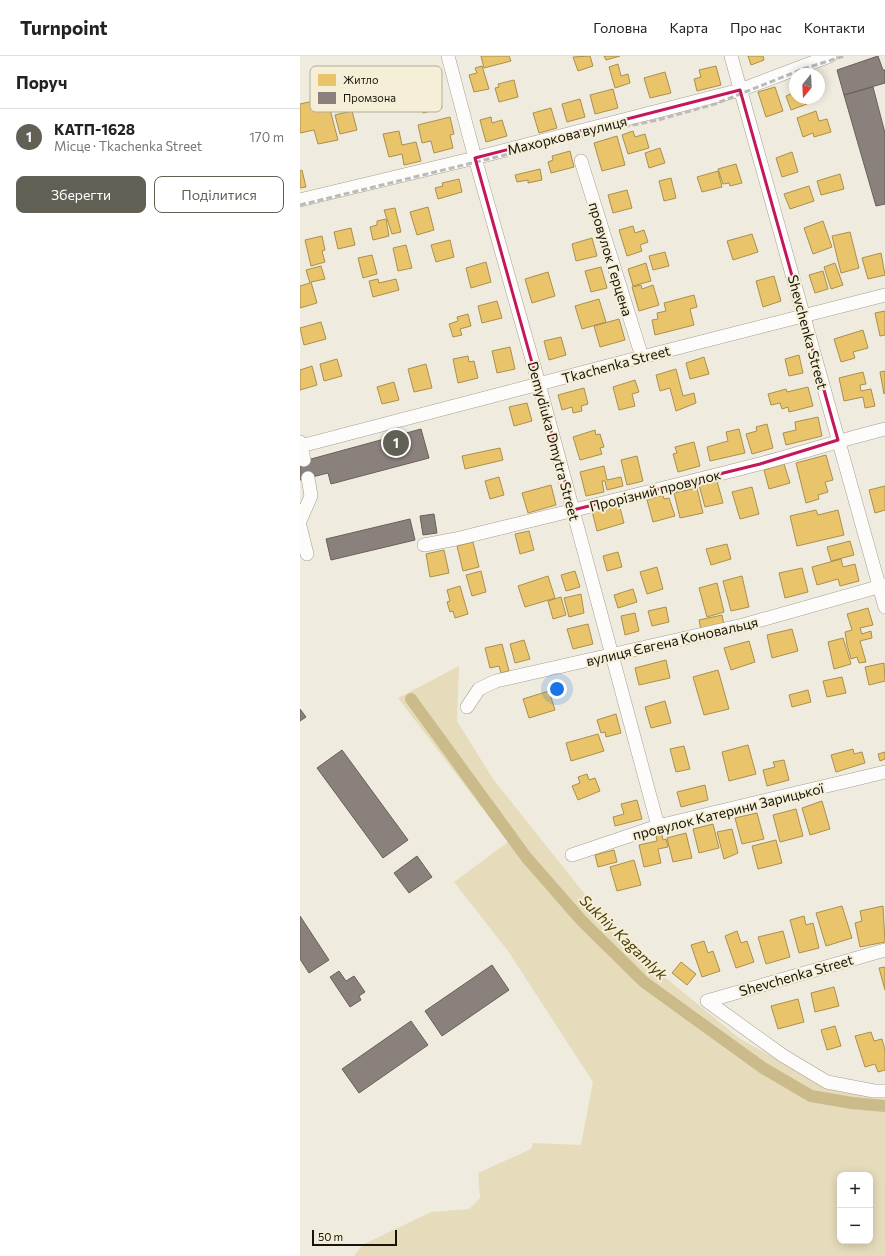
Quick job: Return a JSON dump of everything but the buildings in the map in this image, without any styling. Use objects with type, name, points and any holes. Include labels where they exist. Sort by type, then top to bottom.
[{"type":"street","name":"Demydiuka Dmytra Street","points":[[448,56],[475,158],[539,384],[658,826]]},
{"type":"street","name":"Shevchenka Street","points":[[731,56],[805,316],[838,440],[882,586],[885,608]]},
{"type":"street","name":"Махоркова вулиця","points":[[300,200],[475,158],[740,90],[830,56]]},
{"type":"street","name":"провулок Герцена","points":[[581,161],[642,357]]},
{"type":"street","name":"Tkachenka Street","points":[[301,444],[885,295]]},
{"type":"street","name":"Прорізний провулок","points":[[424,545],[767,462],[819,448],[838,440],[885,429]]},
{"type":"street","points":[[301,444],[304,460]]},
{"type":"street","points":[[300,521],[306,497],[308,478]]},
{"type":"street","points":[[300,526],[307,554]]},
{"type":"street","name":"вулиця Євгена Коновальця","points":[[467,707],[479,689],[496,681],[743,626],[882,586]]},
{"type":"street","name":"провулок Катерини Зарицької","points":[[572,855],[658,826],[885,772]]},
{"type":"street","name":"Shevchenka Street","points":[[885,950],[707,1001],[782,1055],[827,1082],[874,1091],[885,1091]]},
{"type":"highlighted area","points":[[740,90],[838,440],[760,464],[573,510],[475,158]]},
{"type":"shaded area","points":[[459,666],[457,721],[493,779],[583,892],[617,938],[739,1038],[818,1083],[885,1094],[885,1256],[354,1256],[362,1245],[431,1212],[469,1209],[480,1198],[478,1173],[531,1149],[533,1143],[581,1145],[593,1082],[508,951],[454,882],[508,842],[398,698]]},
{"type":"waterway","name":"Sukhiy Kagamlyk","points":[[411,699],[526,857],[582,921],[644,982],[763,1068],[811,1096],[852,1103],[885,1106]]},
{"type":"railway","points":[[300,205],[603,131],[658,120],[715,104],[803,69],[844,56]]},
{"type":"place","name":"КАТП-1628","points":[[396,443]]}]
